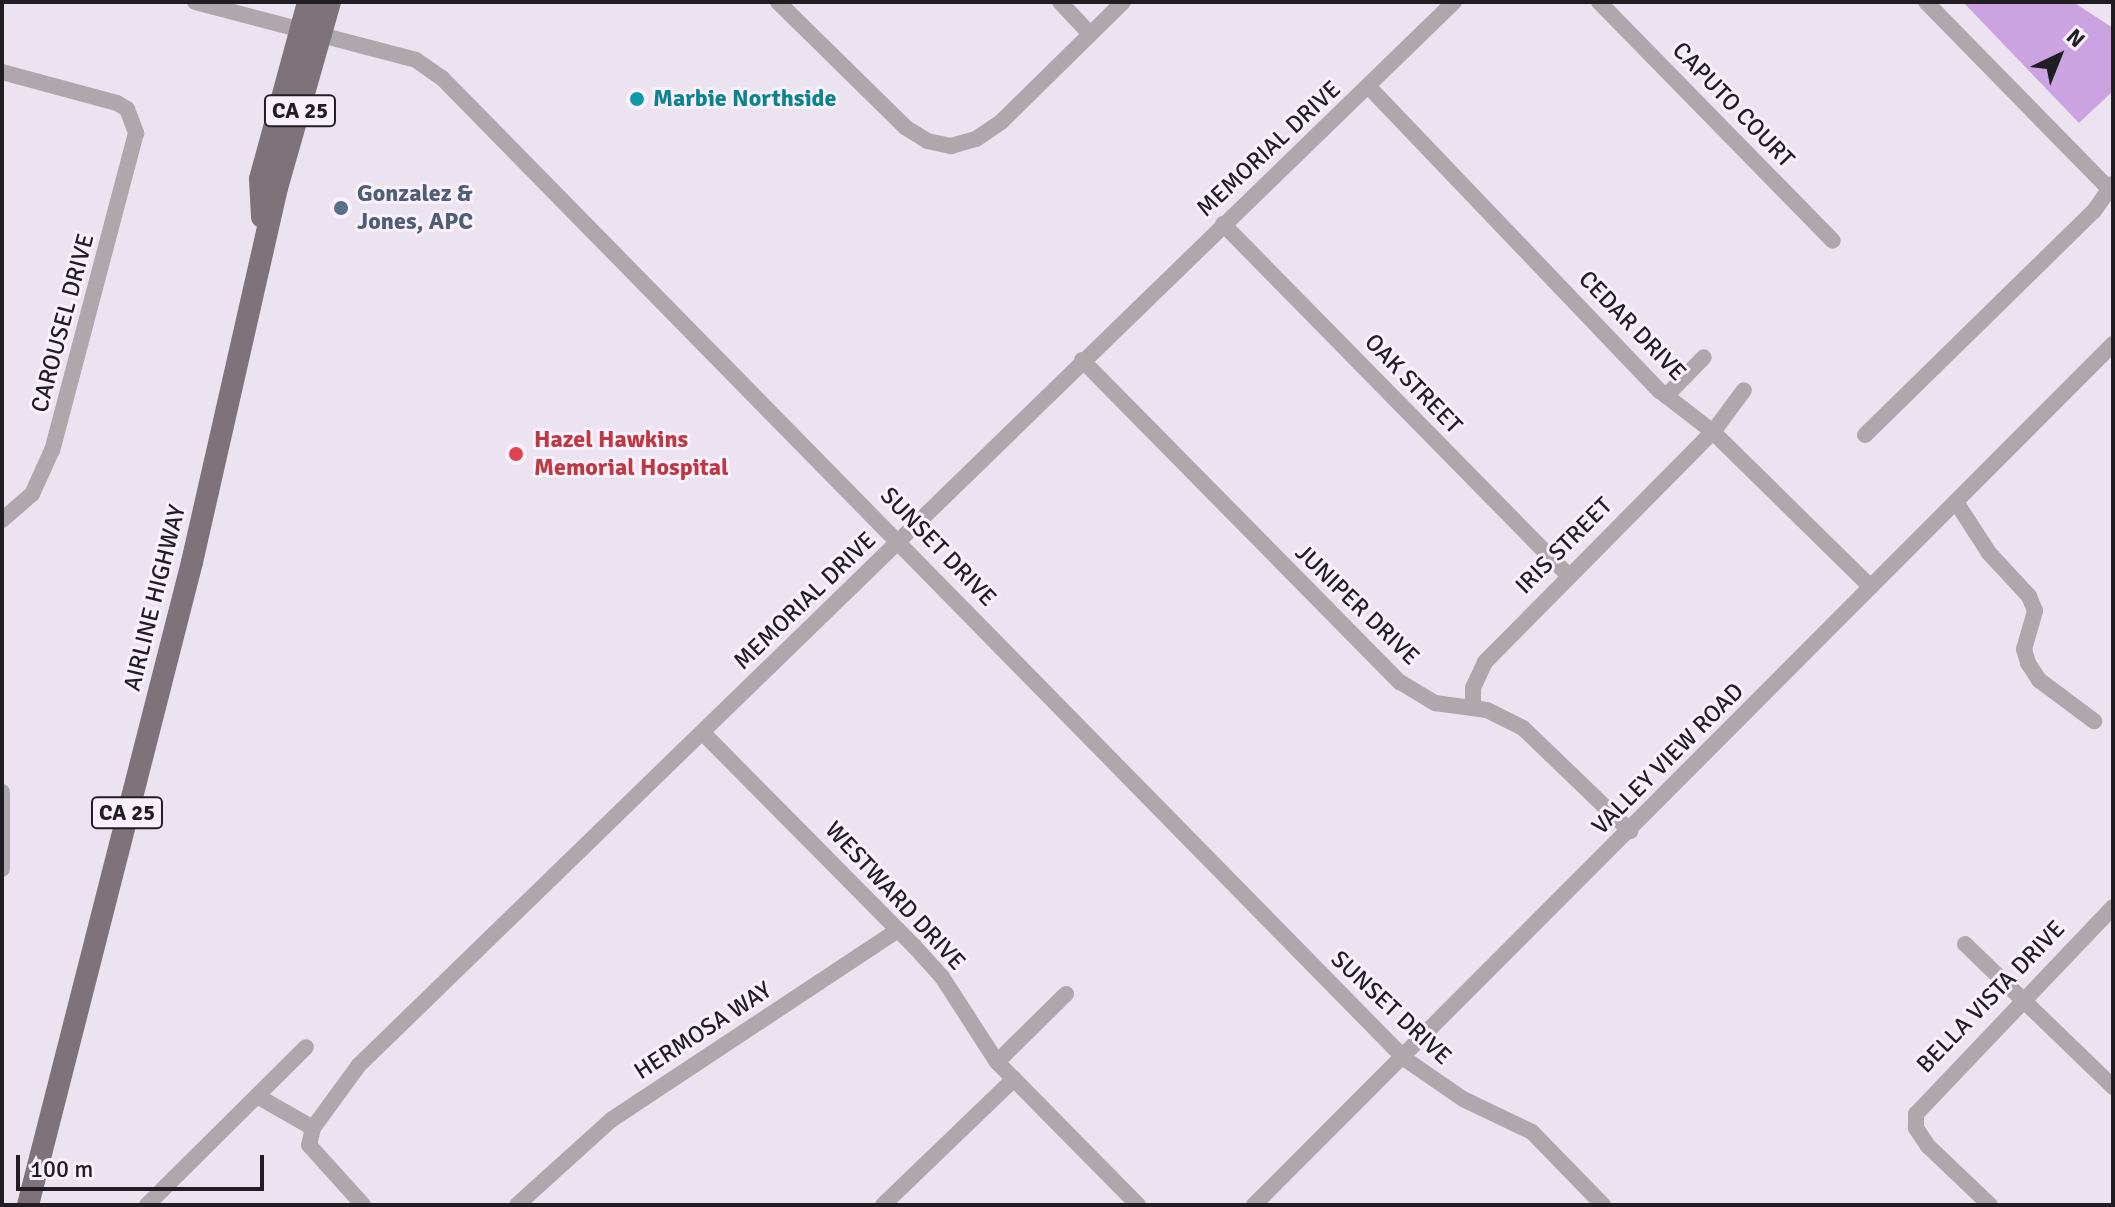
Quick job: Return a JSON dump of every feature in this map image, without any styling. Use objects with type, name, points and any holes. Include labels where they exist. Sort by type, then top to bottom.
[{"type":"main road","name":"AIRLINE HIGHWAY","points":[[28,1205],[192,562],[311,31],[308,2]]},
{"type":"main road","name":"AIRLINE HIGHWAY","points":[[311,31],[330,2]]},
{"type":"main road","points":[[263,246],[260,179],[311,31]]},
{"type":"street","name":"SUNSET DRIVE","points":[[195,2],[416,60],[442,78],[900,543],[1237,893],[1405,1059],[1463,1099],[1532,1132],[1603,1205]]},
{"type":"street","points":[[778,2],[905,127],[927,141],[951,146],[976,139],[1001,122],[1123,2]]},
{"type":"street","points":[[1060,2],[1090,34]]},
{"type":"street","name":"MEMORIAL DRIVE","points":[[313,1128],[359,1065],[1454,2]]},
{"type":"street","name":"CAPUTO COURT","points":[[1599,2],[1833,241]]},
{"type":"street","points":[[1865,435],[2109,192],[1926,2]]},
{"type":"street","name":"CAROUSEL DRIVE","points":[[2,72],[117,103],[135,122],[132,159],[52,450],[32,494],[2,520]]},
{"type":"street","name":"CEDAR DRIVE","points":[[1369,87],[1666,396],[1713,432],[1871,587]]},
{"type":"street","name":"OAK STREET","points":[[1223,224],[1569,576]]},
{"type":"street","name":"VALLEY VIEW ROAD","points":[[1254,1205],[1405,1059],[2113,344]]},
{"type":"street","points":[[1666,396],[1704,357]]},
{"type":"street","name":"JUNIPER DRIVE","points":[[1082,360],[1400,682],[1435,703],[1473,707],[1523,728],[1630,831]]},
{"type":"street","name":"IRIS STREET","points":[[1473,707],[1473,688],[1485,662],[1713,432],[1744,390]]},
{"type":"street","points":[[1956,502],[1989,553],[2029,596],[2035,611],[2024,649],[2028,663],[2039,680],[2094,721]]},
{"type":"street","name":"WESTWARD DRIVE","points":[[703,733],[942,977],[997,1062],[1138,1205]]},
{"type":"street","points":[[2,792],[2,869]]},
{"type":"street","name":"BELLA VISTA DRIVE","points":[[1990,1205],[1916,1128],[1916,1114],[1925,1100],[2021,998],[2113,907]]},
{"type":"street","name":"HERMOSA WAY","points":[[517,1205],[541,1180],[611,1120],[898,930]]},
{"type":"street","points":[[1965,944],[2113,1087]]},
{"type":"street","points":[[997,1062],[1066,994]]},
{"type":"street","points":[[147,1205],[306,1047]]},
{"type":"street","points":[[883,1205],[1014,1079]]},
{"type":"street","points":[[257,1096],[313,1128],[309,1145],[363,1205]]},
{"type":"shaded area","points":[[1963,2],[2073,2],[2113,28],[2113,91],[2079,123]]},
{"type":"place","name":"Marbie Northside","points":[[637,99]]},
{"type":"place","name":"Gonzalez & Jones, APC","points":[[341,208]]},
{"type":"place","name":"Hazel Hawkins Memorial Hospital","points":[[516,454]]}]
